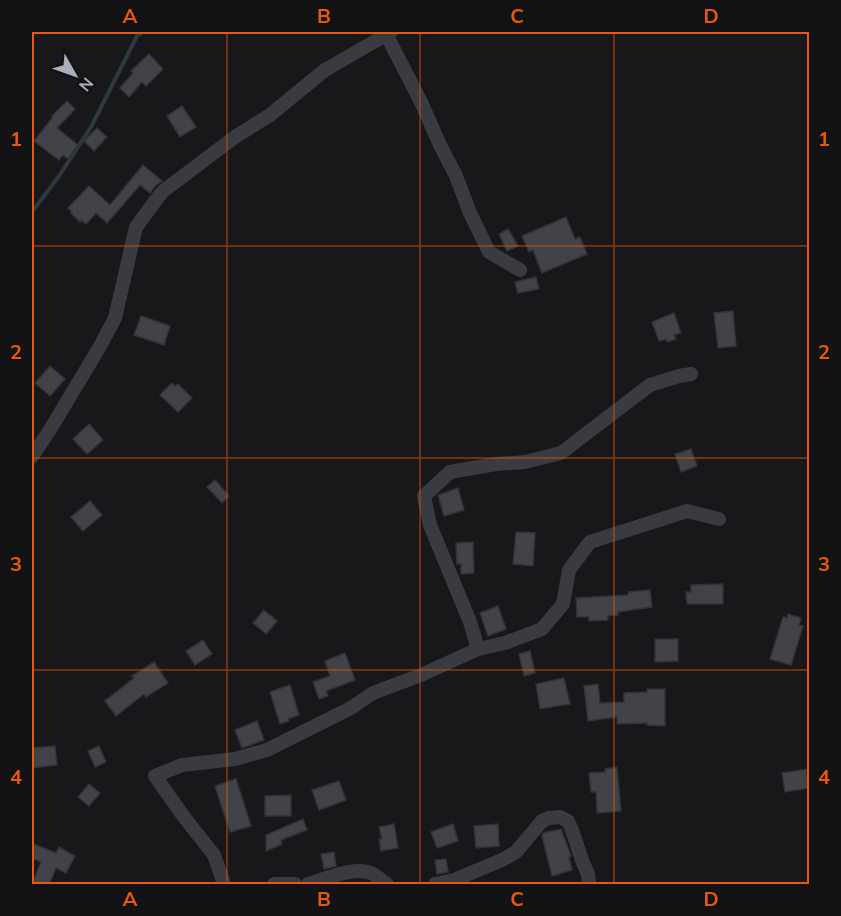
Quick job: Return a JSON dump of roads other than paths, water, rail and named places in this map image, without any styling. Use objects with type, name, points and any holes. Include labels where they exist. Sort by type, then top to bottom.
[{"type":"street","points":[[32,457],[115,318],[136,227],[162,192],[235,137],[270,115],[325,70],[388,33],[456,176],[470,213],[489,252],[520,270]]},
{"type":"street","points":[[478,649],[470,622],[430,525],[424,496],[450,472],[496,464],[525,462],[561,453],[650,386],[691,374]]},
{"type":"street","points":[[224,885],[214,855],[156,776],[182,765],[235,759],[267,750],[351,708],[373,693],[421,675],[478,649],[505,643],[542,629],[563,604],[569,570],[590,542],[687,511],[719,519]]},
{"type":"street","points":[[435,885],[454,880],[502,860],[516,852],[542,821],[560,817],[568,821],[572,830],[590,885]]},
{"type":"street","points":[[308,885],[341,874],[360,871],[373,874],[387,885]]},
{"type":"street","points":[[274,885],[295,885]]},
{"type":"waterway","points":[[32,212],[91,127],[137,36],[143,32]]}]
